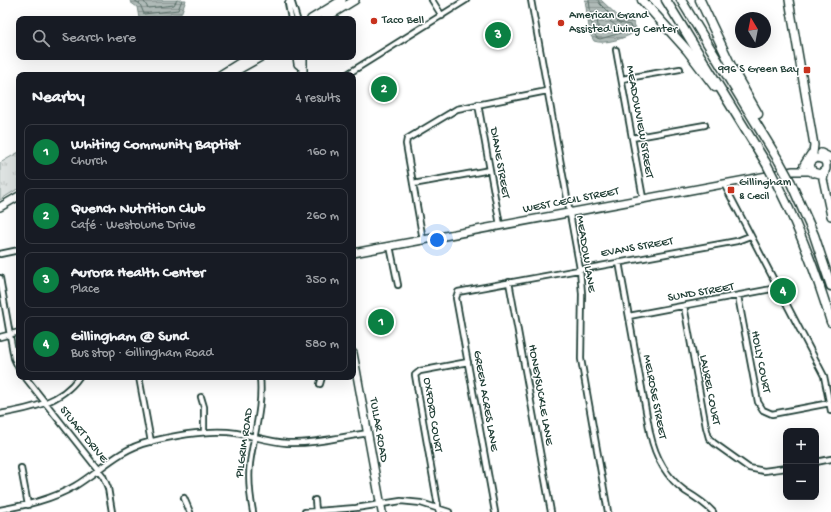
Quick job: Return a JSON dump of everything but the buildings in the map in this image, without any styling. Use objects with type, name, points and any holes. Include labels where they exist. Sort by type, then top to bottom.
[{"type":"highway","points":[[642,0],[687,50],[732,112],[738,115]]},
{"type":"highway","points":[[666,0],[738,115],[778,186],[798,227],[815,271],[831,322]]},
{"type":"highway","points":[[681,0],[774,151],[791,183],[814,235],[831,286]]},
{"type":"highway","points":[[700,0],[734,72],[773,140],[774,151]]},
{"type":"main road","points":[[316,16],[342,0]]},
{"type":"main road","points":[[329,16],[355,0]]},
{"type":"main road","points":[[789,0],[809,116],[811,154],[809,163],[810,168],[814,173],[827,201]]},
{"type":"main road","points":[[225,72],[244,60]]},
{"type":"main road","points":[[234,72],[256,60]]},
{"type":"main road","points":[[297,60],[298,64],[302,67]]},
{"type":"main road","points":[[303,60],[303,72]]},
{"type":"main road","points":[[809,116],[812,117],[826,158],[827,170],[824,179],[831,216]]},
{"type":"main road","points":[[809,163],[817,158],[826,158]]},
{"type":"main road","name":"WEST CECIL STREET","points":[[356,252],[793,171],[809,163]]},
{"type":"main road","points":[[814,173],[820,174],[827,170]]},
{"type":"main road","name":"WEST CECIL STREET","points":[[793,171],[814,173]]},
{"type":"main road","points":[[0,207],[16,198]]},
{"type":"main road","name":"TULLAR ROAD","points":[[356,375],[368,432],[382,512]]},
{"type":"street","points":[[290,0],[288,3],[290,16]]},
{"type":"street","points":[[290,0],[293,2],[296,16]]},
{"type":"street","points":[[432,0],[442,16]]},
{"type":"street","points":[[351,72],[466,0]]},
{"type":"street","name":"MEADOW LANE","points":[[531,0],[546,91],[580,269],[582,294],[581,359],[608,512]]},
{"type":"street","name":"MEADOWVIEW STREET","points":[[616,50],[643,198]]},
{"type":"street","points":[[622,79],[680,69]]},
{"type":"street","points":[[423,240],[406,140],[454,110],[546,91]]},
{"type":"street","name":"DIANE STREET","points":[[478,104],[500,225]]},
{"type":"street","points":[[632,138],[705,125]]},
{"type":"street","points":[[413,184],[490,170]]},
{"type":"street","points":[[724,184],[825,379],[831,411]]},
{"type":"street","name":"EVANS STREET","points":[[457,293],[462,290],[737,241],[750,236]]},
{"type":"street","points":[[390,246],[398,285]]},
{"type":"street","points":[[0,254],[16,251]]},
{"type":"street","name":"MELROSE STREET","points":[[620,262],[650,433],[656,453],[665,469],[677,483],[712,512]]},
{"type":"street","points":[[0,278],[16,362]]},
{"type":"street","name":"HONEYSUCKLE LANE","points":[[509,282],[551,512]]},
{"type":"street","name":"SUND STREET","points":[[629,316],[777,288]]},
{"type":"street","name":"GREEN ACRES LANE","points":[[457,293],[456,298],[495,512]]},
{"type":"street","name":"HOLLY COURT","points":[[738,296],[758,402],[761,408],[772,414],[830,403]]},
{"type":"street","name":"LAUREL COURT","points":[[684,306],[709,438],[718,446],[753,469],[764,471],[783,468]]},
{"type":"street","points":[[0,337],[16,333]]},
{"type":"street","name":"OXFORD COURT","points":[[439,510],[415,375],[420,371],[468,362]]},
{"type":"street","name":"STUART DRIVE","points":[[27,380],[106,482],[112,512]]},
{"type":"street","points":[[0,414],[32,408],[45,403],[72,385],[76,380]]},
{"type":"street","points":[[140,380],[151,442]]},
{"type":"street","name":"PILGRIM ROAD","points":[[253,512],[249,477],[261,400],[260,380]]},
{"type":"street","points":[[320,384],[321,380]]},
{"type":"street","points":[[201,397],[204,407],[204,432]]},
{"type":"street","points":[[0,510],[28,505],[60,494],[98,470],[124,451],[151,442],[204,432],[222,432],[287,443],[310,442],[368,432]]},
{"type":"street","points":[[819,461],[831,459]]},
{"type":"street","points":[[21,468],[28,505]]},
{"type":"street","points":[[184,498],[190,512]]},
{"type":"street","points":[[315,500],[316,510]]},
{"type":"street","points":[[305,512],[356,508],[407,501],[449,512]]},
{"type":"green space","points":[[16,154],[16,190],[0,200],[0,163]]},
{"type":"water","points":[[131,0],[186,0],[181,14],[160,16],[139,16],[137,7],[130,2]]},
{"type":"water","points":[[585,0],[601,0],[622,20],[633,22],[636,28],[635,32],[615,40],[603,42],[594,41],[590,34]]},
{"type":"place","name":"Taco Bell","points":[[374,21]]},
{"type":"place","name":"American Grand Assisted Living Center","points":[[561,23]]},
{"type":"place","name":"Aurora Health Center","points":[[498,35]]},
{"type":"place","name":"996 S Green Bay","points":[[807,70]]},
{"type":"place","name":"Quench Nutrition Club","points":[[384,89]]},
{"type":"place","name":"Gillingham & Cecil","points":[[731,190]]},
{"type":"place","name":"Gillingham @ Sund","points":[[783,291]]},
{"type":"place","name":"Whiting Community Baptist","points":[[381,322]]}]
